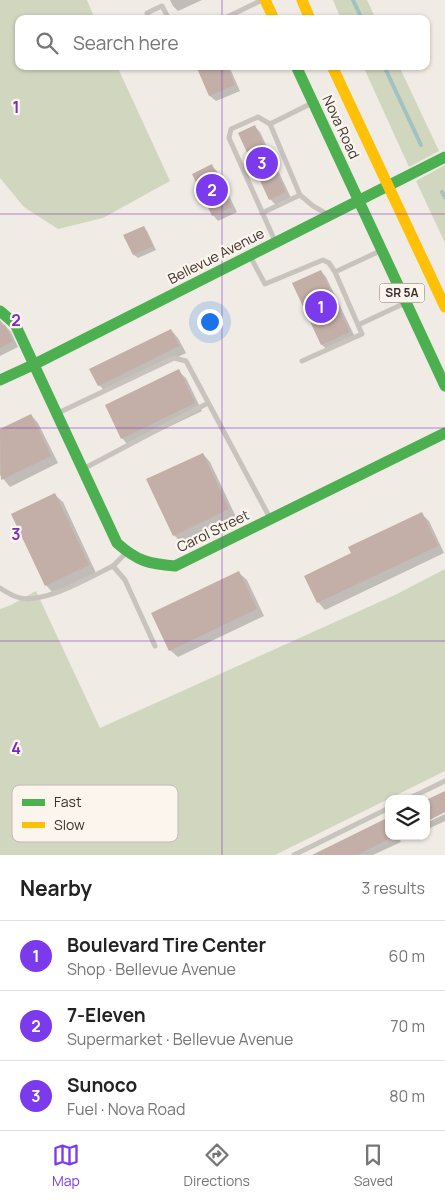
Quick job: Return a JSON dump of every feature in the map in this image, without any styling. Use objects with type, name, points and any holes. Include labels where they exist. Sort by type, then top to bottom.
[{"type":"street","points":[[264,0],[272,15]]},
{"type":"street","points":[[302,0],[308,15]]},
{"type":"street","name":"Nova Road","points":[[298,70],[358,201]]},
{"type":"street","name":"Nova Road","points":[[334,70],[388,186]]},
{"type":"street","name":"Bellevue Avenue","points":[[0,380],[445,157]]},
{"type":"street","name":"SR 5A","points":[[388,186],[445,307]]},
{"type":"street","name":"SR 5A","points":[[358,201],[445,386]]},
{"type":"street","name":"Carol Street","points":[[0,312],[15,324],[117,543],[144,563],[175,566],[445,432]]},
{"type":"lane","points":[[232,15],[264,0]]},
{"type":"lane","points":[[147,15],[162,6],[167,15]]},
{"type":"lane","points":[[270,124],[313,103]]},
{"type":"lane","points":[[276,242],[229,138],[231,129],[258,117],[270,124],[300,195],[329,216]]},
{"type":"lane","points":[[262,212],[300,195]]},
{"type":"lane","points":[[335,272],[381,250]]},
{"type":"lane","points":[[250,256],[265,284],[323,260],[329,263],[335,272],[362,334],[302,361]]},
{"type":"lane","points":[[358,325],[406,303]]},
{"type":"lane","points":[[58,414],[174,358],[186,360],[271,519]]},
{"type":"lane","points":[[83,469],[208,403]]},
{"type":"lane","points":[[0,588],[19,598],[41,598],[54,594],[113,566],[127,552]]},
{"type":"lane","points":[[113,566],[125,580],[156,646]]},
{"type":"lane","points":[[416,795],[445,780]]},
{"type":"lane","points":[[294,855],[385,810]]},
{"type":"green space","points":[[0,0],[87,0],[93,15],[15,15],[15,70],[119,70],[170,181],[103,218],[58,229],[24,207],[0,178]]},
{"type":"green space","points":[[333,0],[367,0],[374,15],[339,15]]},
{"type":"green space","points":[[365,70],[401,70],[439,151],[409,167]]},
{"type":"green space","points":[[445,165],[445,243],[416,181]]},
{"type":"green space","points":[[445,569],[445,771],[396,795],[385,795],[385,801],[275,855],[0,855],[0,609],[36,591],[100,728],[395,595]]},
{"type":"building","points":[[198,70],[229,70],[235,85],[209,96]]},
{"type":"building","points":[[255,125],[286,192],[269,200],[238,133]]},
{"type":"building","points":[[212,164],[232,207],[212,216],[192,174]]},
{"type":"building","points":[[144,226],[153,246],[133,255],[123,235]]},
{"type":"building","points":[[321,270],[350,332],[321,345],[292,283]]},
{"type":"building","points":[[0,322],[2,326],[5,325],[13,341],[0,348]]},
{"type":"building","points":[[171,329],[179,346],[98,386],[89,369]]},
{"type":"building","points":[[179,369],[195,403],[121,439],[105,405]]},
{"type":"building","points":[[31,414],[51,456],[1,480],[0,429]]},
{"type":"building","points":[[203,453],[229,509],[173,536],[146,479]]},
{"type":"building","points":[[55,493],[89,565],[45,586],[11,514]]},
{"type":"building","points":[[422,512],[438,546],[317,603],[304,576],[351,553],[348,547]]},
{"type":"building","points":[[239,571],[257,609],[169,651],[151,613]]},
{"type":"building","points":[[445,791],[445,812],[430,820],[430,798]]},
{"type":"building","points":[[385,819],[385,840],[387,840],[357,855],[312,855]]},
{"type":"waterway","points":[[353,0],[360,15]]},
{"type":"waterway","points":[[386,70],[421,145]]},
{"type":"waterway","points":[[442,192],[445,197]]},
{"type":"traffic: fast","points":[[298,70],[445,386]]},
{"type":"traffic: fast","points":[[0,380],[445,157]]},
{"type":"traffic: fast","points":[[0,311],[15,324],[117,543],[137,558],[150,563],[175,566],[445,433]]},
{"type":"traffic: slow","points":[[265,0],[272,15]]},
{"type":"traffic: slow","points":[[302,0],[308,15]]},
{"type":"traffic: slow","points":[[334,70],[445,307]]},
{"type":"place","name":"Sunoco","points":[[262,163]]},
{"type":"place","name":"7-Eleven","points":[[212,190]]},
{"type":"place","name":"Boulevard Tire Center","points":[[321,307]]}]
